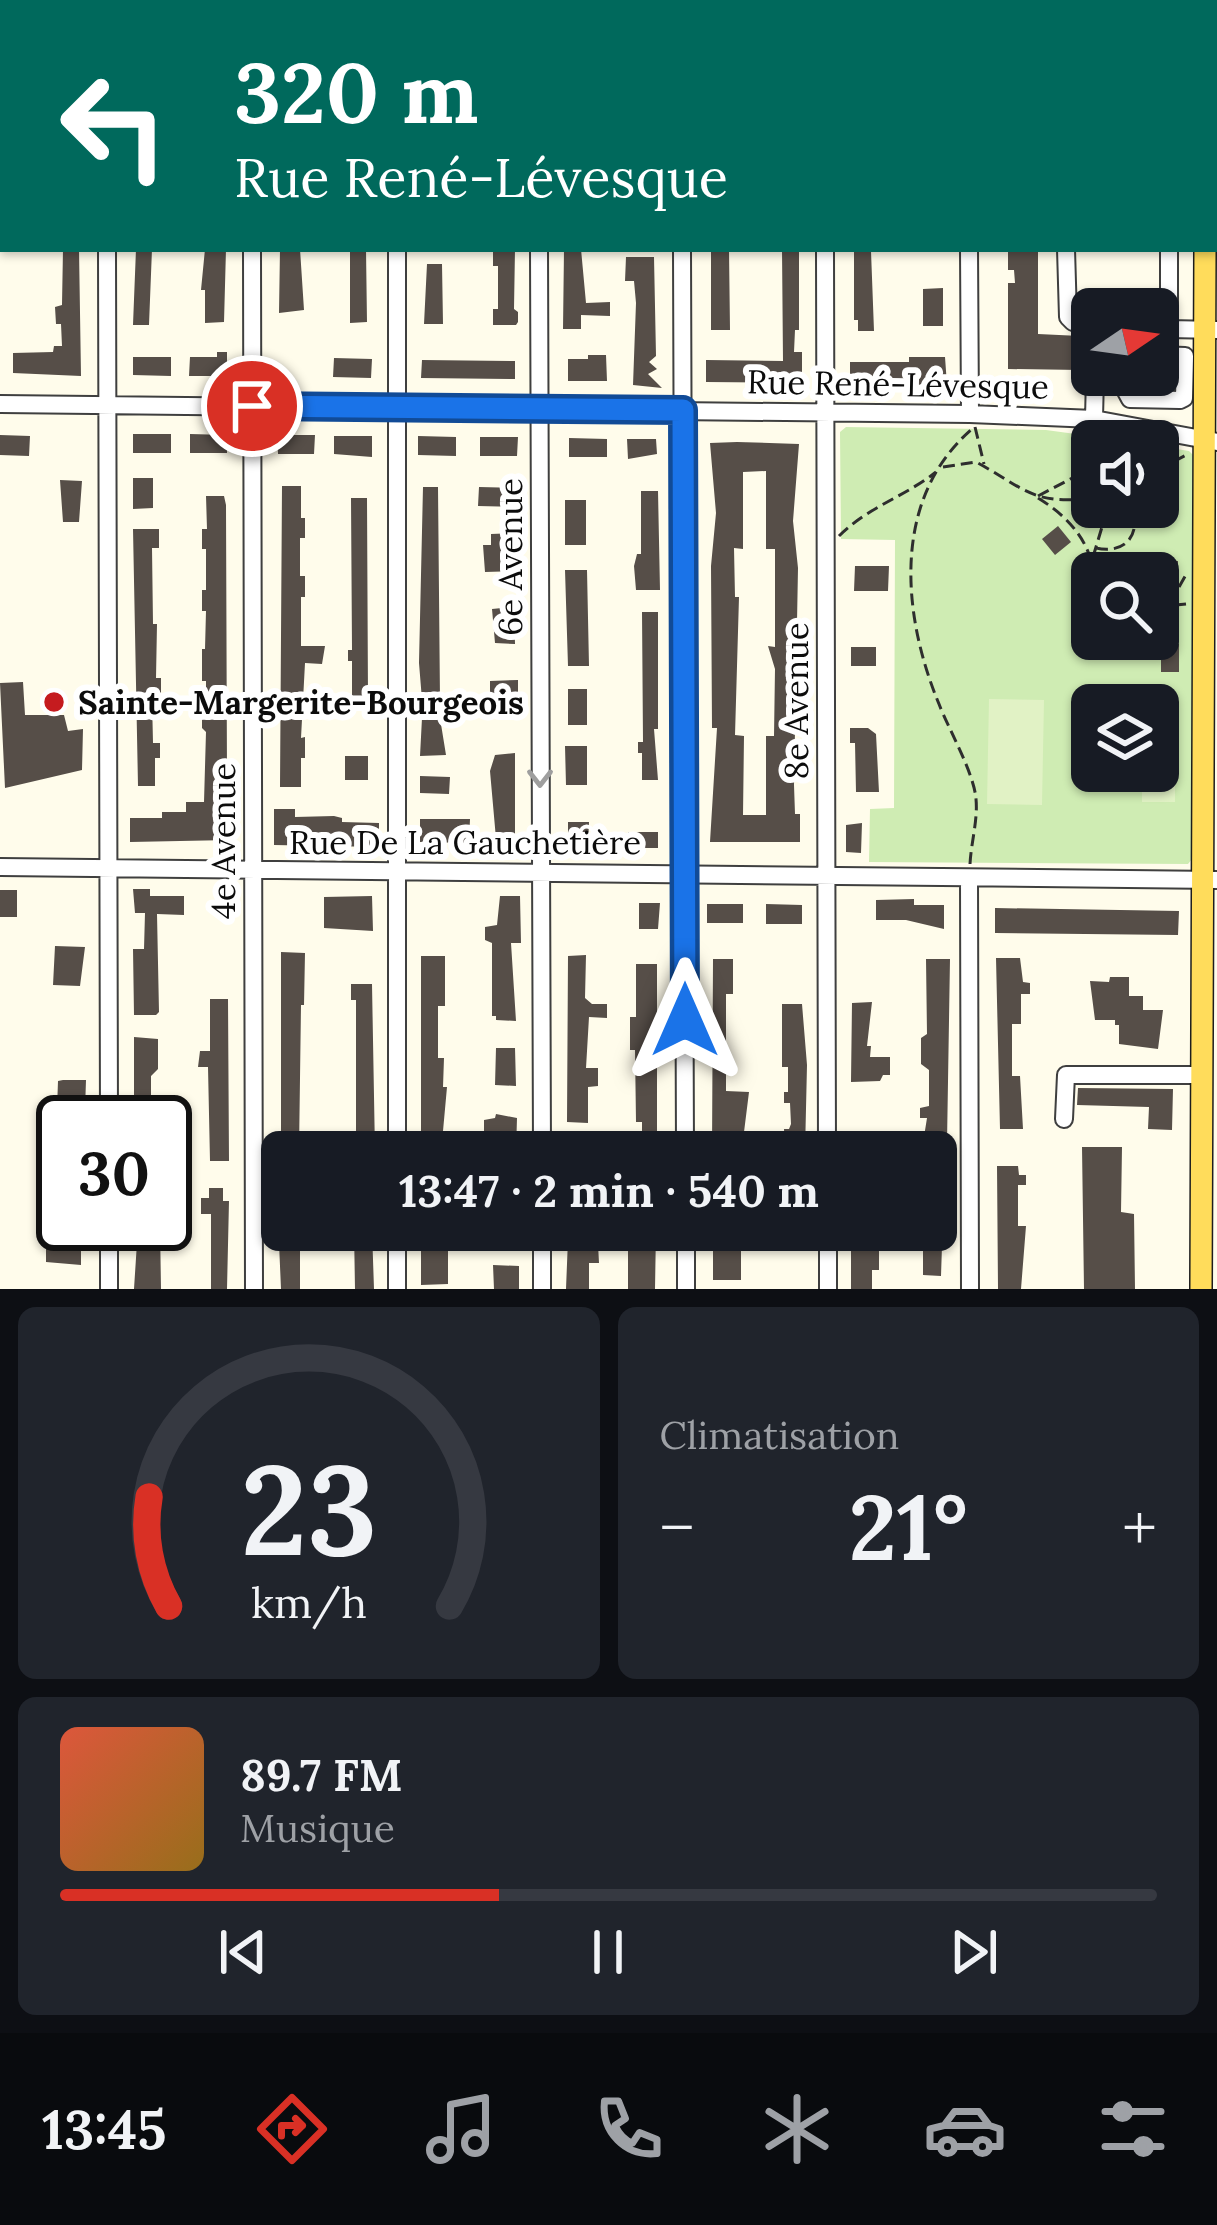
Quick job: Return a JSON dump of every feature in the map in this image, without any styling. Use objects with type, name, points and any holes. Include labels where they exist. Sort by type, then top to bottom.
[{"type":"main road","points":[[1201,1289],[1202,1075],[1210,880],[1205,602],[1211,330],[1205,252]]},
{"type":"street","points":[[107,252],[109,1095]]},
{"type":"street","name":"4e Avenue","points":[[252,252],[254,1289]]},
{"type":"street","points":[[397,252],[397,1131]]},
{"type":"street","name":"6e Avenue","points":[[539,252],[542,1131]]},
{"type":"street","points":[[682,252],[686,1131]]},
{"type":"street","name":"8e Avenue","points":[[825,252],[827,1131]]},
{"type":"street","points":[[969,252],[973,418]]},
{"type":"street","points":[[1066,252],[1071,320]]},
{"type":"street","points":[[1166,288],[1169,252]]},
{"type":"street","points":[[1179,329],[1211,330]]},
{"type":"street","points":[[1129,396],[1184,398],[1185,356],[1179,356]]},
{"type":"street","points":[[1094,419],[1095,396]]},
{"type":"street","name":"Rue René-Lévesque","points":[[0,404],[825,411],[1094,419],[1209,442]]},
{"type":"street","name":"Rue De La Gauchetière","points":[[0,867],[1210,880]]},
{"type":"street","points":[[970,878],[970,1289]]},
{"type":"street","points":[[1064,1119],[1066,1076],[1202,1075]]},
{"type":"street","points":[[109,1251],[109,1289]]},
{"type":"street","points":[[397,1251],[397,1289]]},
{"type":"street","points":[[542,1251],[542,1289]]},
{"type":"street","points":[[686,1251],[686,1289]]},
{"type":"street","points":[[828,1251],[828,1289]]},
{"type":"path","points":[[973,418],[984,466]]},
{"type":"path","points":[[970,878],[975,792],[919,653],[912,534],[942,467],[973,418]]},
{"type":"path","points":[[1179,458],[1209,442]]},
{"type":"path","points":[[825,550],[867,510],[905,493],[942,467],[967,461],[1037,497],[1066,519],[1089,552]]},
{"type":"path","points":[[1037,497],[1071,479]]},
{"type":"path","points":[[1037,497],[1071,498]]},
{"type":"path","points":[[1094,552],[1101,528]]},
{"type":"path","points":[[1094,548],[1118,548],[1133,529]]},
{"type":"path","points":[[1179,605],[1205,602]]},
{"type":"green space","points":[[846,427],[1071,433],[1071,528],[1179,528],[1179,449],[1189,451],[1193,455],[1192,859],[1188,864],[869,862],[870,809],[894,808],[895,540],[841,539],[840,432]]},
{"type":"green space","points":[[989,699],[1044,700],[1042,805],[987,804]]},
{"type":"green space","points":[[1142,792],[1175,792],[1175,802],[1142,802]]},
{"type":"building","points":[[63,252],[79,252],[81,376],[13,373],[13,353],[53,352],[54,346],[62,346],[55,307],[62,305]]},
{"type":"building","points":[[136,252],[152,252],[149,325],[133,325]]},
{"type":"building","points":[[205,252],[226,252],[224,322],[205,323],[205,290],[201,290]]},
{"type":"building","points":[[280,252],[300,252],[304,310],[279,313]]},
{"type":"building","points":[[350,252],[366,252],[367,322],[350,323]]},
{"type":"building","points":[[493,252],[515,252],[516,325],[493,325],[493,309],[498,309],[498,266],[493,266]]},
{"type":"building","points":[[564,252],[581,252],[586,303],[610,302],[610,316],[581,315],[581,329],[563,329]]},
{"type":"building","points":[[711,252],[729,252],[730,330],[711,330]]},
{"type":"building","points":[[782,252],[799,252],[799,330],[795,330],[794,352],[802,352],[802,383],[706,382],[706,360],[783,361]]},
{"type":"building","points":[[854,252],[871,252],[874,331],[858,331],[858,320],[854,320]]},
{"type":"building","points":[[1008,252],[1038,252],[1038,334],[1071,336],[1071,370],[1008,369],[1008,283],[1015,283],[1014,270],[1008,270]]},
{"type":"building","points":[[626,257],[654,257],[656,356],[649,362],[657,369],[648,374],[662,388],[633,385],[636,303],[634,281],[625,281]]},
{"type":"building","points":[[427,264],[442,264],[443,324],[424,324]]},
{"type":"building","points":[[943,288],[943,326],[923,326],[923,289]]},
{"type":"building","points":[[217,352],[227,352],[227,376],[189,376],[190,357],[217,357]]},
{"type":"building","points":[[588,355],[606,355],[607,381],[568,381],[568,359],[588,359]]},
{"type":"building","points":[[133,357],[171,357],[171,376],[133,375]]},
{"type":"building","points":[[909,357],[945,357],[947,385],[850,384],[850,362],[909,362]]},
{"type":"building","points":[[334,358],[372,359],[371,378],[333,377]]},
{"type":"building","points":[[422,360],[515,361],[515,379],[421,378]]},
{"type":"building","points":[[133,434],[171,434],[171,453],[133,453]]},
{"type":"building","points":[[190,434],[227,435],[227,453],[190,453]]},
{"type":"building","points":[[0,435],[30,436],[29,456],[0,455]]},
{"type":"building","points":[[277,435],[315,435],[314,454],[278,454]]},
{"type":"building","points":[[334,436],[372,436],[372,457],[334,454]]},
{"type":"building","points":[[418,436],[456,437],[456,456],[418,455]]},
{"type":"building","points":[[480,437],[518,437],[517,456],[480,456]]},
{"type":"building","points":[[569,438],[607,439],[607,457],[569,457]]},
{"type":"building","points":[[627,439],[656,439],[657,454],[628,459]]},
{"type":"building","points":[[710,443],[799,444],[793,521],[798,568],[794,785],[800,842],[710,842],[717,728],[712,728],[711,566],[716,513]],"holes":[[[766,471],[766,549],[775,549],[775,647],[768,646],[775,669],[774,736],[766,736],[766,815],[743,815],[744,736],[735,735],[739,597],[735,597],[734,548],[743,549],[743,472]]]},
{"type":"building","points":[[133,478],[153,478],[153,508],[133,509]]},
{"type":"building","points":[[60,480],[82,481],[79,522],[63,522]]},
{"type":"building","points":[[282,486],[301,486],[301,518],[305,518],[305,538],[300,538],[300,576],[305,576],[301,646],[325,646],[322,664],[305,663],[301,787],[280,787]]},
{"type":"building","points":[[423,487],[438,487],[440,700],[422,700],[419,663]]},
{"type":"building","points":[[479,487],[519,488],[518,507],[478,506]]},
{"type":"building","points":[[641,491],[658,491],[660,590],[636,590]]},
{"type":"building","points":[[206,496],[224,496],[226,505],[227,778],[220,791],[220,818],[230,818],[230,840],[130,842],[130,818],[162,818],[162,812],[186,812],[186,802],[204,802],[202,649],[206,611],[202,611],[202,590],[206,590],[206,549],[202,549],[202,529],[207,529]]},
{"type":"building","points":[[351,498],[367,498],[368,700],[352,700],[352,661],[348,661],[348,650],[352,650]]},
{"type":"building","points":[[565,500],[586,500],[586,545],[565,545]]},
{"type":"building","points":[[1058,526],[1071,542],[1055,555],[1042,539]]},
{"type":"building","points":[[133,529],[159,529],[159,548],[152,548],[156,678],[161,678],[161,699],[152,699],[153,743],[160,743],[155,786],[138,786]]},
{"type":"building","points":[[514,533],[517,571],[485,572],[483,545],[491,545],[491,534]]},
{"type":"building","points":[[855,566],[889,566],[888,591],[854,591]]},
{"type":"building","points":[[565,570],[587,570],[589,666],[568,666]]},
{"type":"building","points":[[514,604],[515,644],[495,643],[492,609]]},
{"type":"building","points":[[642,612],[658,612],[658,729],[654,729],[658,780],[642,780],[642,753],[638,753],[638,742],[643,742]]},
{"type":"building","points":[[851,647],[876,647],[876,666],[851,666]]},
{"type":"building","points":[[1161,660],[1179,660],[1179,672],[1161,672]]},
{"type":"building","points":[[518,680],[518,717],[495,717],[490,712],[490,681]]},
{"type":"building","points":[[23,682],[25,715],[64,715],[68,731],[83,729],[82,770],[5,788],[0,683]]},
{"type":"building","points":[[568,689],[587,689],[587,725],[568,725]]},
{"type":"building","points":[[422,718],[440,718],[446,755],[420,756]]},
{"type":"building","points":[[850,728],[868,728],[876,734],[879,792],[856,792]]},
{"type":"building","points":[[565,746],[587,746],[587,785],[566,785]]},
{"type":"building","points":[[515,753],[515,849],[497,850],[490,771],[495,755]]},
{"type":"building","points":[[345,756],[368,756],[368,780],[345,780]]},
{"type":"building","points":[[420,776],[450,777],[449,794],[420,793]]},
{"type":"building","points":[[274,809],[295,809],[295,817],[334,816],[342,822],[379,823],[379,847],[274,845]]},
{"type":"building","points":[[420,819],[470,819],[469,843],[420,842]]},
{"type":"building","points":[[568,822],[589,822],[588,846],[568,846]]},
{"type":"building","points":[[862,823],[861,853],[846,852],[846,825]]},
{"type":"building","points":[[628,832],[658,832],[658,848],[628,848]]},
{"type":"building","points":[[133,889],[150,889],[150,896],[184,896],[184,915],[157,914],[156,1015],[134,1015],[133,949],[144,949],[145,913],[135,913]]},
{"type":"building","points":[[0,890],[17,890],[17,917],[0,917]]},
{"type":"building","points":[[372,896],[373,931],[324,928],[324,897]]},
{"type":"building","points":[[500,896],[520,896],[521,943],[511,943],[516,1021],[492,1016],[492,943],[485,940],[485,927],[497,925]]},
{"type":"building","points":[[914,899],[914,905],[944,905],[944,929],[906,920],[876,920],[876,900]]},
{"type":"building","points":[[639,903],[660,903],[658,929],[639,929]]},
{"type":"building","points":[[707,904],[743,904],[743,923],[707,923]]},
{"type":"building","points":[[766,904],[802,905],[802,924],[766,924]]},
{"type":"building","points":[[995,908],[1179,911],[1178,935],[995,933]]},
{"type":"building","points":[[55,946],[85,947],[80,986],[53,985]]},
{"type":"building","points":[[281,952],[305,953],[299,1131],[281,1131]]},
{"type":"building","points":[[586,955],[585,998],[592,1004],[607,1004],[607,1018],[589,1017],[586,1068],[598,1068],[598,1086],[588,1087],[588,1123],[567,1122],[568,956]]},
{"type":"building","points":[[421,956],[445,956],[445,1006],[438,1006],[438,1058],[444,1058],[443,1087],[447,1087],[443,1131],[421,1131]]},
{"type":"building","points":[[996,958],[1020,958],[1023,982],[1030,983],[1030,994],[1021,994],[1021,1024],[1012,1024],[1012,1076],[1020,1076],[1023,1129],[1000,1129]]},
{"type":"building","points":[[713,959],[733,959],[733,994],[726,994],[726,1091],[749,1092],[744,1131],[712,1131]]},
{"type":"building","points":[[926,959],[950,959],[947,1131],[925,1131],[927,1118],[920,1118],[920,1108],[929,1106],[929,1070],[921,1064],[921,1038],[927,1034]]},
{"type":"building","points":[[636,964],[657,964],[657,1131],[642,1131],[642,1122],[636,1122],[630,1017],[636,1017]]},
{"type":"building","points":[[1110,977],[1129,977],[1129,996],[1143,996],[1143,1010],[1163,1010],[1158,1049],[1119,1044],[1115,1020],[1095,1020],[1090,981],[1109,982]]},
{"type":"building","points":[[351,984],[372,984],[375,1131],[356,1131],[356,1000],[351,1000]]},
{"type":"building","points":[[210,999],[228,999],[229,1161],[210,1161],[208,1067],[198,1067],[200,1051],[210,1051]]},
{"type":"building","points":[[872,1002],[867,1046],[871,1046],[870,1057],[890,1057],[890,1075],[883,1075],[880,1081],[851,1082],[852,1003]]},
{"type":"building","points":[[782,1004],[802,1004],[805,1131],[784,1131],[791,1124],[790,1103],[784,1103],[788,1067],[782,1067]]},
{"type":"building","points":[[134,1037],[158,1039],[158,1069],[151,1076],[151,1095],[134,1095]]},
{"type":"building","points":[[496,1048],[515,1048],[516,1086],[495,1085]]},
{"type":"building","points":[[86,1080],[86,1095],[58,1095],[58,1081]]},
{"type":"building","points":[[1078,1088],[1173,1089],[1172,1130],[1148,1129],[1149,1107],[1077,1105]]},
{"type":"building","points":[[496,1114],[517,1118],[517,1131],[484,1131],[484,1120]]},
{"type":"building","points":[[1082,1147],[1122,1147],[1121,1212],[1134,1214],[1135,1289],[1084,1289]]},
{"type":"building","points":[[997,1166],[1018,1166],[1019,1175],[1026,1175],[1026,1185],[1018,1185],[1018,1226],[1026,1226],[1021,1289],[998,1289]]},
{"type":"building","points":[[209,1188],[223,1188],[223,1201],[229,1201],[227,1289],[211,1289],[211,1214],[201,1214],[201,1198],[209,1198]]},
{"type":"building","points":[[46,1251],[81,1251],[81,1265],[46,1262]]},
{"type":"building","points":[[136,1251],[160,1251],[161,1289],[134,1289]]},
{"type":"building","points":[[279,1251],[300,1251],[300,1289],[281,1289]]},
{"type":"building","points":[[354,1251],[373,1251],[374,1289],[355,1289]]},
{"type":"building","points":[[421,1251],[448,1251],[448,1284],[421,1285]]},
{"type":"building","points":[[568,1251],[598,1251],[599,1263],[589,1263],[589,1289],[566,1289]]},
{"type":"building","points":[[628,1251],[656,1251],[655,1289],[628,1289]]},
{"type":"building","points":[[713,1251],[741,1251],[741,1280],[713,1280]]},
{"type":"building","points":[[851,1251],[879,1251],[872,1289],[851,1289]]},
{"type":"building","points":[[923,1251],[942,1251],[941,1276],[923,1275]]},
{"type":"building","points":[[493,1265],[519,1266],[519,1289],[494,1289]]},
{"type":"place","name":"Sainte-Margerite-Bourgeois","points":[[54,702]]},
{"type":"route","points":[[252,406],[683,410],[685,1020]]}]
